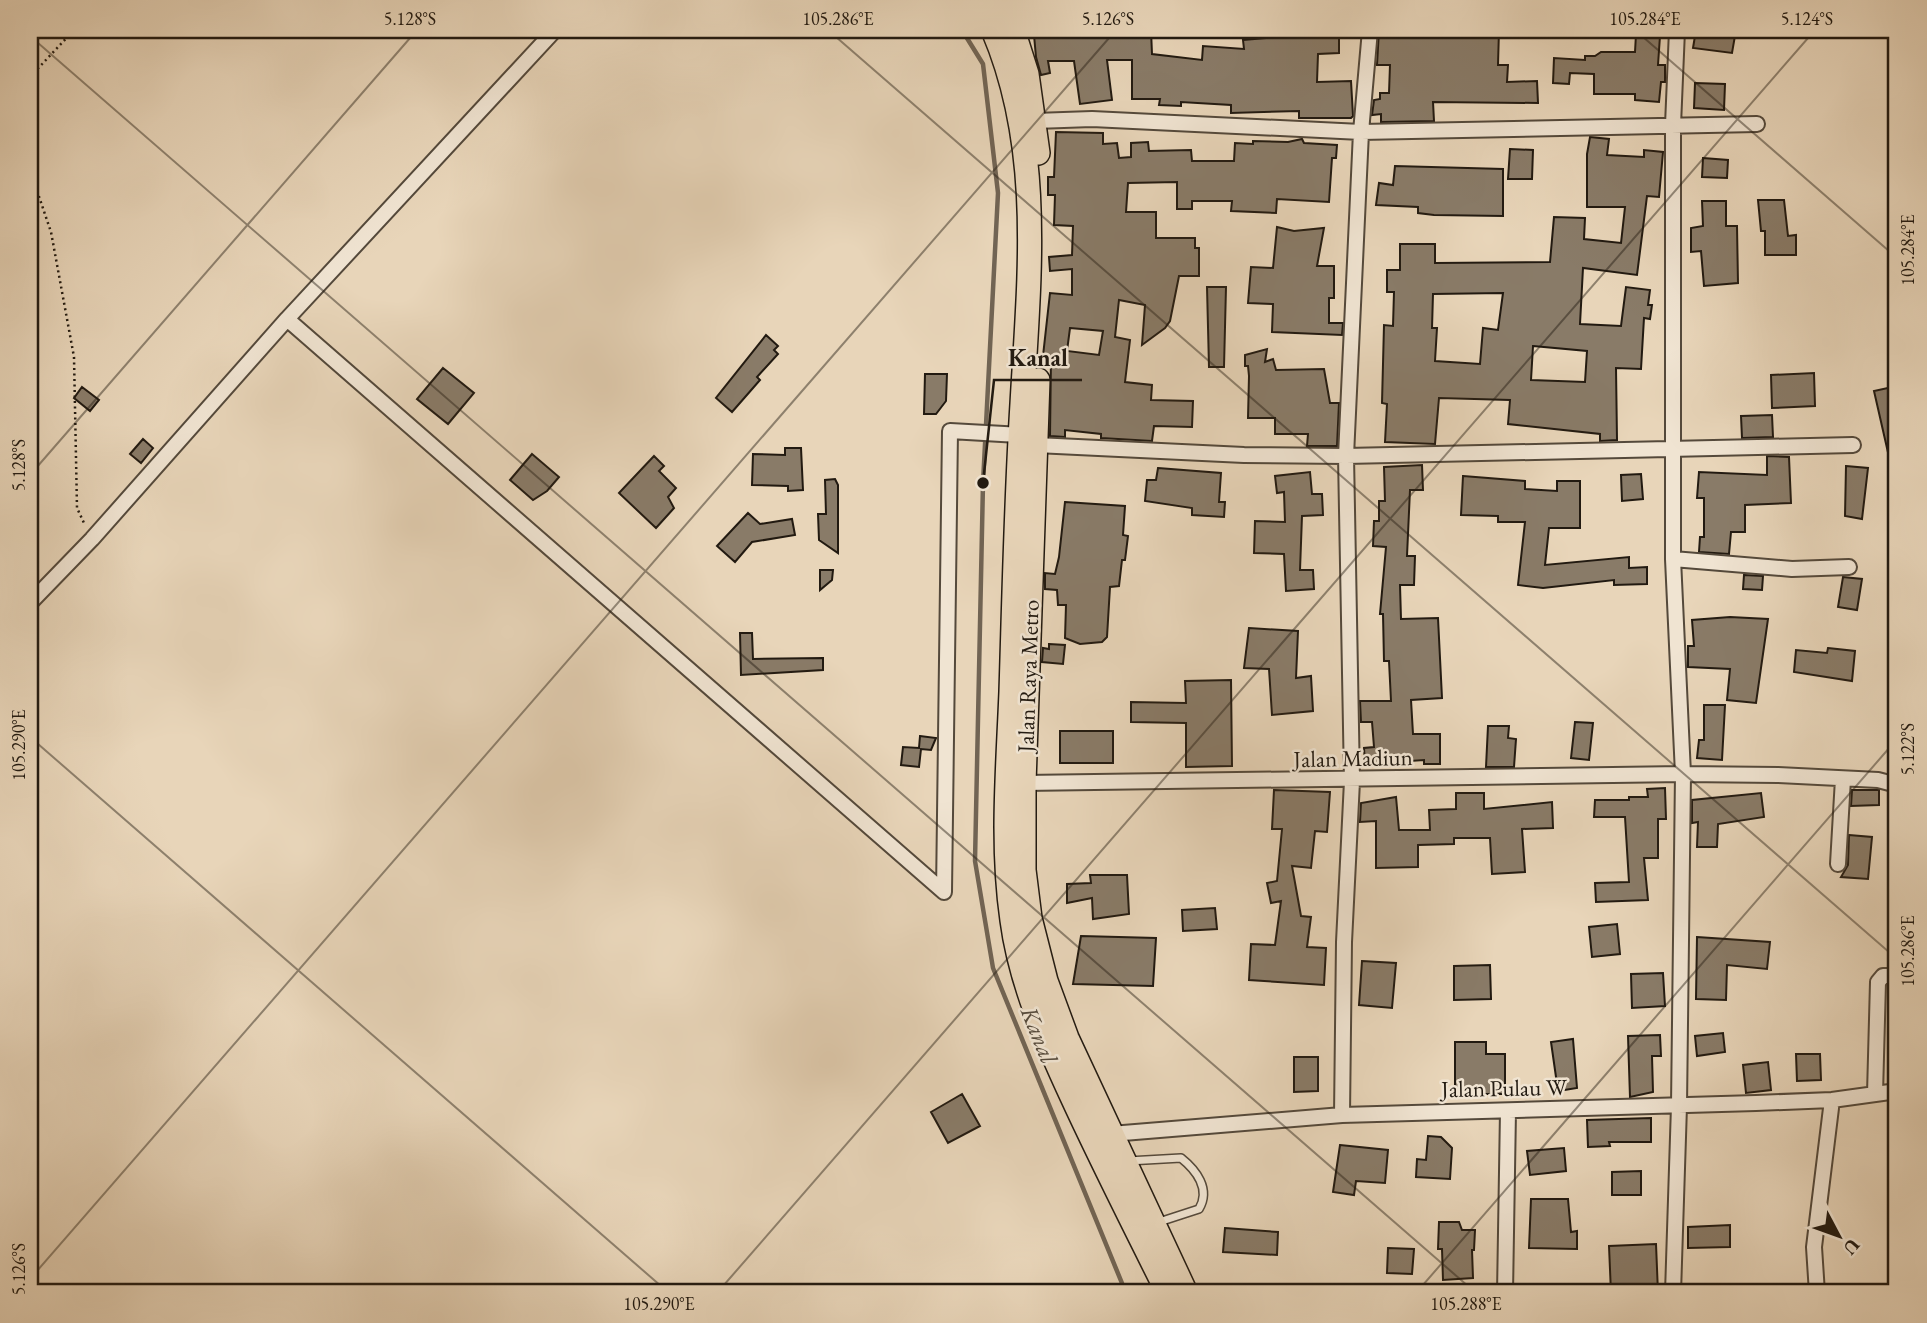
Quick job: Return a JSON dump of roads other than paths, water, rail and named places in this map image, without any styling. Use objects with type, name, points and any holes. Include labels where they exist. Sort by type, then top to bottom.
[{"type":"highway","points":[[993,30],[1012,81],[1030,195],[1028,440],[1008,780],[1007,869],[1012,924],[1030,993],[1050,1048],[1102,1137],[1145,1227],[1168,1293]]},
{"type":"highway","name":"Jalan Raya Metro","points":[[1013,30],[1027,74],[1035,121],[1041,207],[1028,440],[1024,870],[1030,918],[1046,981],[1102,1137]]},
{"type":"highway","points":[[1145,1227],[1186,1293]]},
{"type":"street","points":[[30,603],[92,539],[287,319],[555,30]]},
{"type":"street","points":[[1342,1115],[1344,942],[1352,781],[1346,456],[1361,132],[1370,30]]},
{"type":"street","points":[[1673,1293],[1679,1106],[1683,774],[1673,559],[1673,125],[1677,30]]},
{"type":"street","points":[[1035,121],[1092,119],[1361,132],[1757,124]]},
{"type":"street","points":[[287,319],[944,892],[950,431],[1028,440],[1244,455],[1346,456],[1853,445]]},
{"type":"street","points":[[1673,559],[1792,569],[1849,567]]},
{"type":"street","name":"Jalan Madiun","points":[[1024,783],[1352,781],[1683,774],[1843,779],[1897,785]]},
{"type":"street","points":[[1838,864],[1843,779]]},
{"type":"street","points":[[1875,1094],[1878,982],[1883,976],[1897,976]]},
{"type":"street","name":"Jalan Pulau W","points":[[1102,1137],[1342,1115],[1832,1100],[1897,1091]]},
{"type":"street","points":[[1817,1293],[1814,1248],[1832,1100]]},
{"type":"street","points":[[1505,1293],[1508,1111]]},
{"type":"lane","points":[[1115,1164],[1181,1158],[1198,1175],[1204,1196],[1199,1209],[1145,1227]]},
{"type":"waterway","name":"Kanal","points":[[962,30],[983,64],[998,193],[983,483],[975,861],[993,968],[1126,1293]]},
{"type":"place","name":"Kanal","points":[[983,483]]}]
